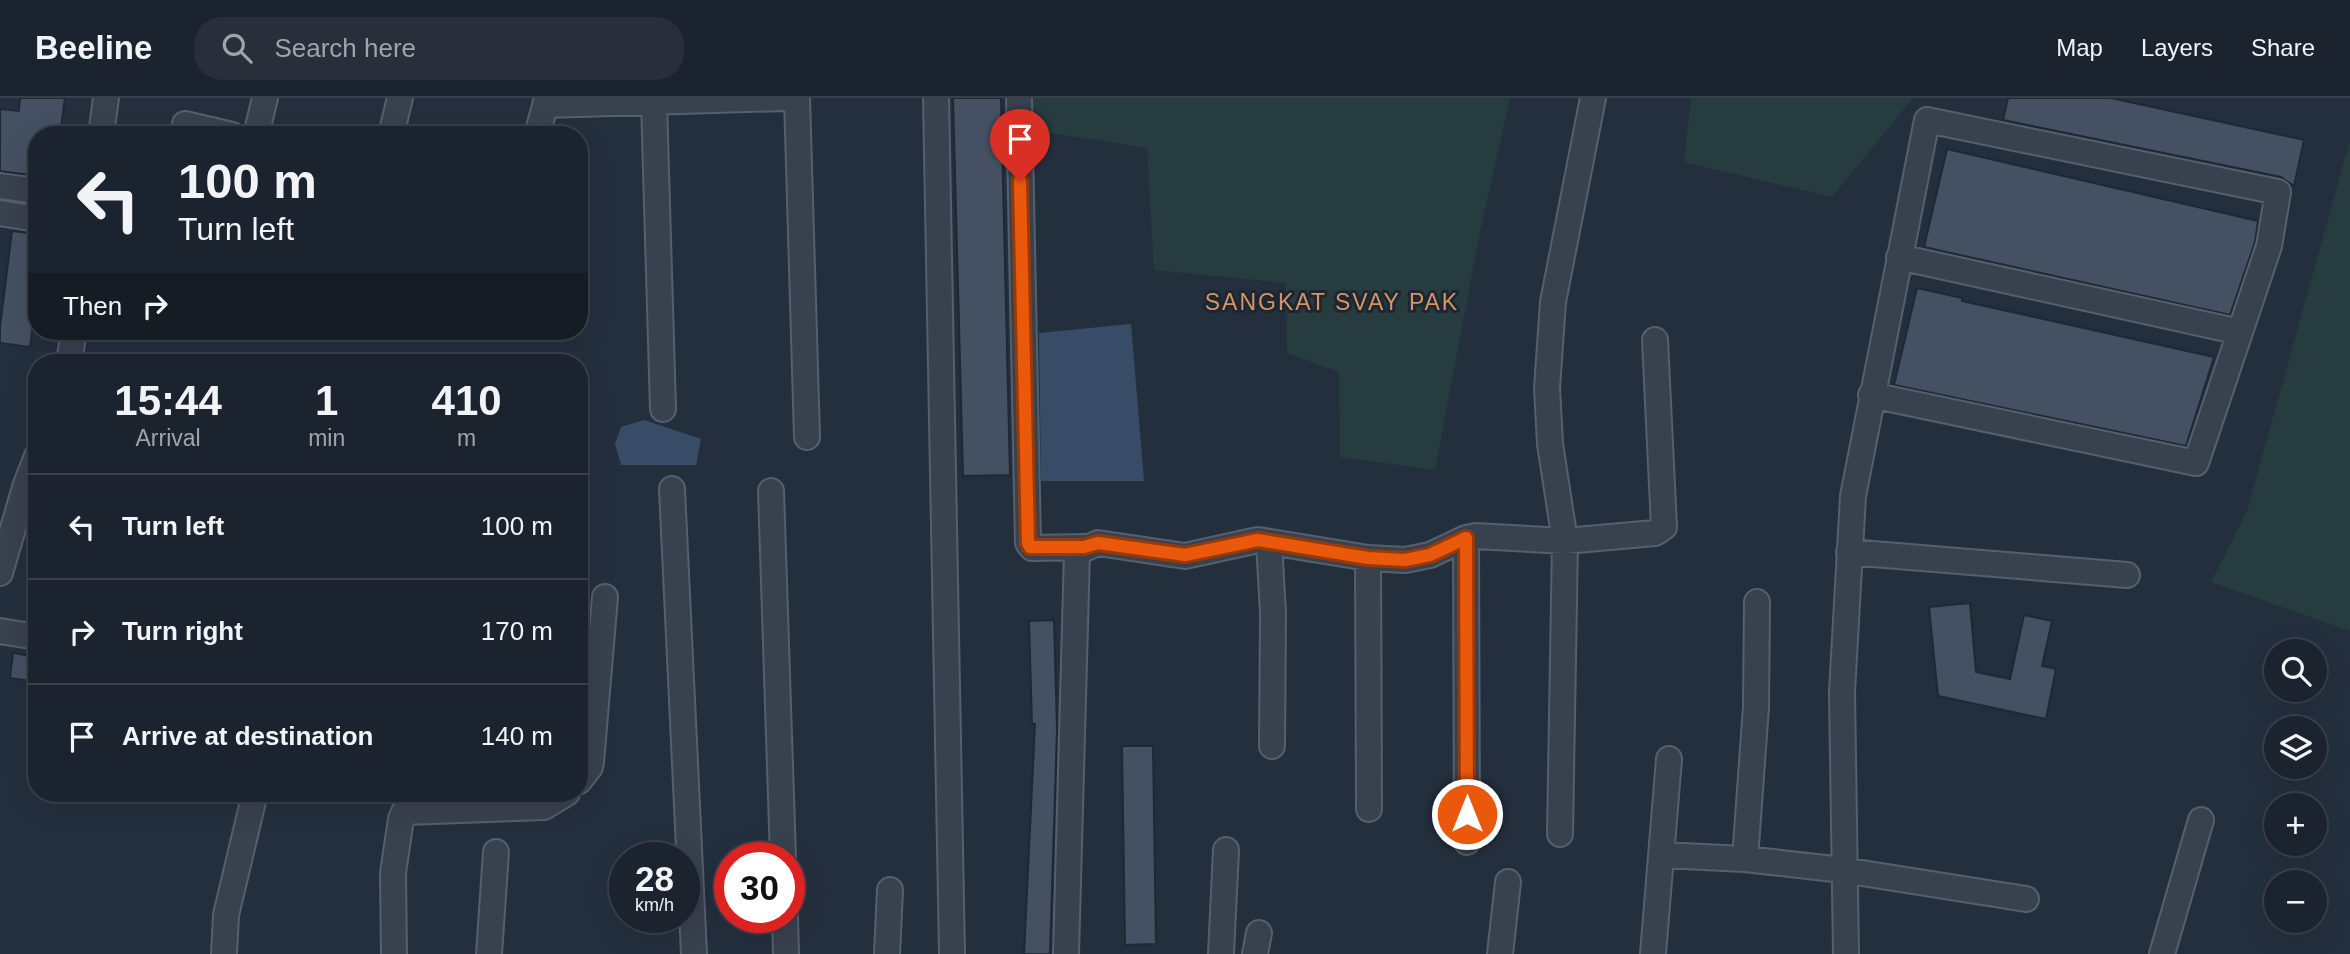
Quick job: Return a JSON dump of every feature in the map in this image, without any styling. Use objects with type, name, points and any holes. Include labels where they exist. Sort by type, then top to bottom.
[{"type":"street","points":[[102,126],[106,98]]},
{"type":"street","points":[[258,126],[265,98]]},
{"type":"street","points":[[393,126],[400,98]]},
{"type":"street","points":[[539,126],[546,102],[784,98]]},
{"type":"street","points":[[797,98],[807,437]]},
{"type":"street","points":[[936,98],[952,954]]},
{"type":"street","points":[[1018,98],[1028,543],[1032,548],[1084,547],[1098,543],[1185,555],[1258,540],[1368,558],[1405,560],[1418,558],[1476,536],[1565,541],[1655,533],[1664,527],[1655,340]]},
{"type":"street","points":[[1560,834],[1565,541],[1550,444],[1547,388],[1553,302],[1592,98]]},
{"type":"street","points":[[654,102],[663,409]]},
{"type":"street","points":[[1846,954],[1842,692],[1853,496],[1871,395],[1927,120],[2278,192],[2269,246],[2196,463],[1871,395]]},
{"type":"street","points":[[185,124],[194,126]]},
{"type":"street","points":[[0,186],[28,190]]},
{"type":"street","points":[[0,214],[28,218]]},
{"type":"street","points":[[1899,257],[2240,332]]},
{"type":"street","points":[[0,573],[28,479]]},
{"type":"street","points":[[673,489],[694,954]]},
{"type":"street","points":[[771,491],[782,842]]},
{"type":"street","points":[[1466,538],[1467,842]]},
{"type":"street","points":[[1269,543],[1273,613],[1272,746]]},
{"type":"street","points":[[1066,954],[1077,552],[1084,547]]},
{"type":"street","points":[[1849,552],[2127,575]]},
{"type":"street","points":[[1368,558],[1369,809]]},
{"type":"street","points":[[588,770],[591,762],[605,597]]},
{"type":"street","points":[[1745,859],[1756,707],[1757,602]]},
{"type":"street","points":[[0,631],[28,636]]},
{"type":"street","points":[[1654,954],[1669,759]]},
{"type":"street","points":[[224,954],[226,915],[253,802]]},
{"type":"street","points":[[394,954],[393,873],[404,813],[544,807],[552,802]]},
{"type":"street","points":[[2162,954],[2201,820]]},
{"type":"street","points":[[1221,954],[1226,850]]},
{"type":"street","points":[[489,954],[496,852]]},
{"type":"street","points":[[1662,855],[1745,859],[1843,870],[2026,899]]},
{"type":"street","points":[[1500,954],[1508,882]]},
{"type":"street","points":[[887,954],[890,890]]},
{"type":"street","points":[[785,933],[786,954]]},
{"type":"green space","points":[[1024,98],[1510,98],[1479,237],[1435,470],[1340,457],[1339,372],[1287,353],[1286,283],[1154,270],[1147,148],[1025,129]]},
{"type":"green space","points":[[1691,98],[1913,98],[1832,197],[1684,162]]},
{"type":"green space","points":[[2350,140],[2350,631],[2211,582],[2247,511]]},
{"type":"water","points":[[1131,324],[1144,481],[1041,481],[1039,333]]},
{"type":"water","points":[[644,420],[701,439],[696,465],[621,465],[615,444],[621,427]]},
{"type":"building","points":[[20,98],[65,98],[61,126],[28,126],[28,175],[0,171],[0,109],[19,111]]},
{"type":"building","points":[[953,98],[1001,98],[1010,475],[963,476]]},
{"type":"building","points":[[2008,98],[2111,98],[2304,140],[2294,186],[2281,177],[2003,120]]},
{"type":"building","points":[[1947,149],[2258,221],[2255,242],[2230,315],[1924,247]]},
{"type":"building","points":[[12,231],[28,233],[30,347],[0,343]]},
{"type":"building","points":[[1917,288],[1962,298],[1962,301],[2214,357],[2186,446],[1894,385]]},
{"type":"building","points":[[1970,603],[1976,672],[2010,679],[2024,615],[2052,621],[2042,666],[2056,669],[2046,719],[1938,696],[1929,607]]},
{"type":"building","points":[[1054,620],[1057,729],[1050,954],[1024,954],[1035,724],[1032,724],[1029,621]]},
{"type":"building","points":[[13,653],[28,656],[28,681],[10,678]]},
{"type":"building","points":[[1122,746],[1153,746],[1156,944],[1125,945]]},
{"type":"district","name":"SANGKAT SVAY PAK","points":[[1332,302]]},
{"type":"route","points":[[1020,181],[1030,547],[1084,547],[1098,543],[1185,555],[1258,540],[1368,558],[1405,560],[1430,555],[1466,538],[1467,814]]}]
